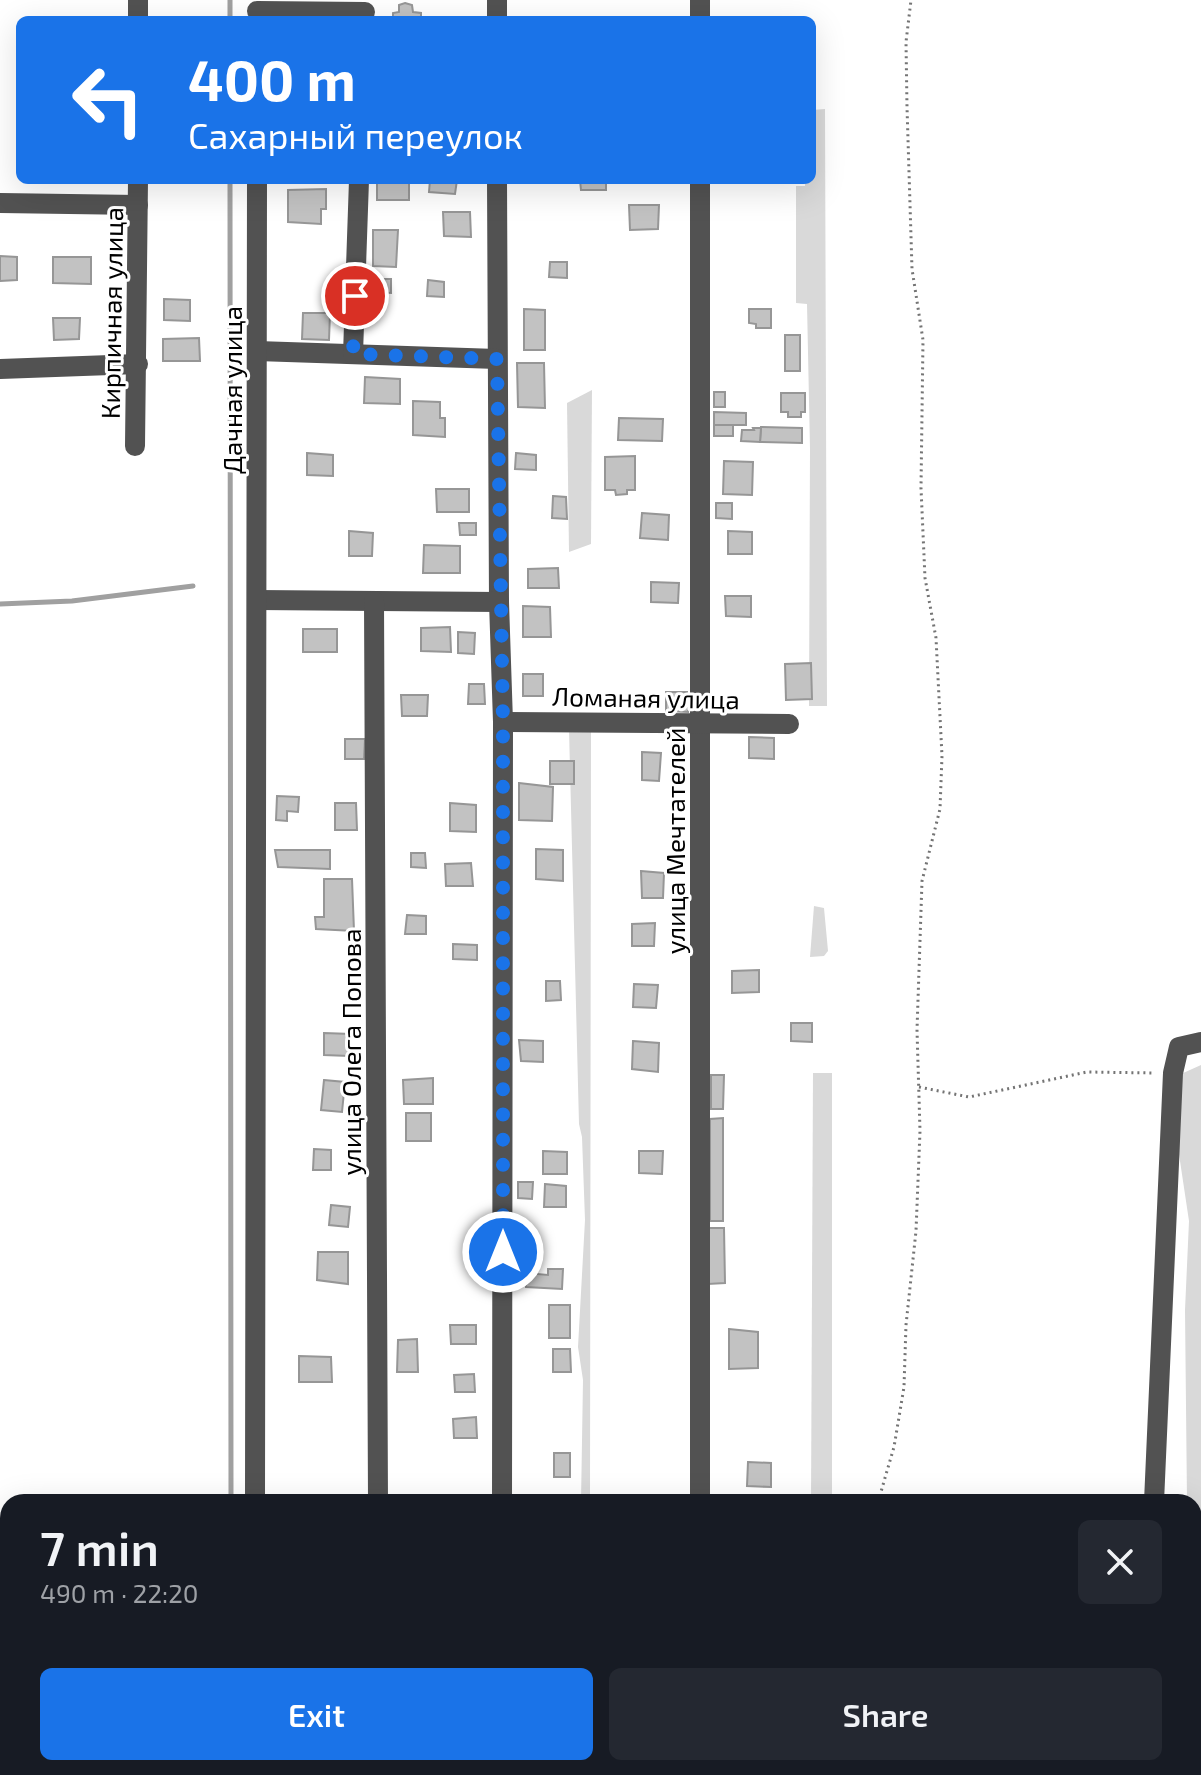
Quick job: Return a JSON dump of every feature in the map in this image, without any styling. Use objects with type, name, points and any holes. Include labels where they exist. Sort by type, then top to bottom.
[{"type":"street","points":[[257,10],[365,11]]},
{"type":"street","name":"Кирпичная улица","points":[[135,446],[138,184]]},
{"type":"street","name":"Дачная улица","points":[[255,1494],[257,184]]},
{"type":"street","points":[[353,354],[359,184]]},
{"type":"street","points":[[497,184],[499,602],[503,722],[502,1494]]},
{"type":"street","name":"улица Мечтателей","points":[[700,184],[700,1494]]},
{"type":"street","points":[[0,203],[138,205]]},
{"type":"street","points":[[257,351],[497,359]]},
{"type":"street","points":[[0,369],[138,364]]},
{"type":"street","points":[[257,600],[499,602]]},
{"type":"street","name":"улица Олега Попова","points":[[374,601],[378,1494]]},
{"type":"street","name":"Ломаная улица","points":[[503,722],[789,724]]},
{"type":"street","points":[[1154,1494],[1173,1073],[1179,1047],[1201,1042]]},
{"type":"path","points":[[880,1494],[894,1447],[904,1387],[920,1131],[917,1030],[922,881],[940,809],[942,756],[936,638],[925,578],[923,340],[912,269],[906,42],[911,0]]},
{"type":"path","points":[[919,1087],[969,1097],[1087,1072],[1173,1073]]},
{"type":"shaded area","points":[[825,109],[827,706],[809,706],[807,304],[796,303],[796,186],[816,184],[816,110]]},
{"type":"shaded area","points":[[592,390],[591,544],[569,552],[567,403]]},
{"type":"shaded area","points":[[569,729],[591,729],[590,1494],[581,1494],[583,1380],[578,1347],[585,1220],[579,1124]]},
{"type":"shaded area","points":[[814,906],[824,908],[828,951],[824,956],[810,957]]},
{"type":"shaded area","points":[[1201,1065],[1201,1494],[1187,1494],[1185,1310],[1189,1221],[1177,1141],[1181,1074]]},
{"type":"shaded area","points":[[813,1073],[832,1073],[832,1494],[811,1494]]},
{"type":"building","points":[[399,5],[412,5],[413,12],[421,13],[421,16],[393,16],[393,13],[399,12]]},
{"type":"building","points":[[377,184],[409,184],[409,200],[377,200]]},
{"type":"building","points":[[430,184],[456,184],[455,194],[429,192]]},
{"type":"building","points":[[580,184],[606,184],[606,190],[581,190]]},
{"type":"building","points":[[326,189],[326,209],[321,209],[321,224],[288,222],[288,190]]},
{"type":"building","points":[[629,205],[659,205],[658,229],[630,230]]},
{"type":"building","points":[[443,212],[470,212],[471,237],[444,236]]},
{"type":"building","points":[[373,230],[398,230],[396,267],[373,266]]},
{"type":"building","points":[[0,256],[17,257],[17,280],[0,281]]},
{"type":"building","points":[[53,257],[91,257],[91,284],[53,283]]},
{"type":"building","points":[[550,262],[567,262],[567,278],[549,277]]},
{"type":"building","points":[[376,279],[391,279],[391,293],[377,292]]},
{"type":"building","points":[[428,280],[444,282],[444,297],[427,296]]},
{"type":"building","points":[[164,299],[190,300],[190,321],[164,320]]},
{"type":"building","points":[[524,309],[545,310],[545,350],[524,350]]},
{"type":"building","points":[[749,309],[771,309],[771,328],[756,328],[756,324],[749,323]]},
{"type":"building","points":[[303,313],[330,313],[329,340],[302,339]]},
{"type":"building","points":[[53,318],[80,318],[79,339],[54,340]]},
{"type":"building","points":[[785,335],[800,335],[800,371],[785,371]]},
{"type":"building","points":[[199,338],[200,361],[163,361],[163,339]]},
{"type":"building","points":[[517,363],[544,363],[545,408],[518,407]]},
{"type":"building","points":[[365,377],[400,379],[400,404],[364,403]]},
{"type":"building","points":[[714,392],[725,392],[725,407],[714,407]]},
{"type":"building","points":[[781,393],[805,393],[805,412],[801,412],[801,417],[788,417],[788,412],[781,412]]},
{"type":"building","points":[[413,401],[440,402],[440,418],[445,418],[445,437],[413,435]]},
{"type":"building","points":[[714,412],[746,413],[746,425],[714,425]]},
{"type":"building","points":[[619,418],[663,419],[662,441],[618,440]]},
{"type":"building","points":[[714,425],[733,425],[733,436],[714,436]]},
{"type":"building","points":[[761,427],[802,428],[802,443],[760,442]]},
{"type":"building","points":[[761,428],[760,442],[741,441],[742,430]]},
{"type":"building","points":[[307,453],[333,455],[333,476],[307,475]]},
{"type":"building","points":[[516,453],[536,455],[536,470],[515,469]]},
{"type":"building","points":[[635,456],[635,490],[616,495],[615,490],[605,490],[605,457]]},
{"type":"building","points":[[724,461],[753,462],[752,495],[723,494]]},
{"type":"building","points":[[436,489],[469,489],[469,512],[437,512]]},
{"type":"building","points":[[553,496],[566,497],[567,519],[552,518]]},
{"type":"building","points":[[716,503],[732,503],[732,519],[716,518]]},
{"type":"building","points":[[642,513],[669,515],[668,540],[640,538]]},
{"type":"building","points":[[459,523],[476,523],[476,535],[460,535]]},
{"type":"building","points":[[349,531],[373,533],[372,556],[349,556]]},
{"type":"building","points":[[728,531],[752,532],[752,554],[728,554]]},
{"type":"building","points":[[424,545],[460,546],[460,573],[423,573]]},
{"type":"building","points":[[558,568],[559,588],[528,588],[528,569]]},
{"type":"building","points":[[651,582],[679,583],[678,603],[651,602]]},
{"type":"building","points":[[725,596],[751,596],[751,617],[726,616]]},
{"type":"building","points":[[523,606],[550,607],[551,637],[523,637]]},
{"type":"building","points":[[450,627],[451,652],[421,651],[421,628]]},
{"type":"building","points":[[303,629],[337,629],[337,652],[303,652]]},
{"type":"building","points":[[458,632],[475,633],[474,654],[458,653]]},
{"type":"building","points":[[811,663],[812,699],[786,700],[785,664]]},
{"type":"building","points":[[523,674],[543,674],[543,696],[523,696]]},
{"type":"building","points":[[469,684],[484,684],[485,704],[468,704]]},
{"type":"building","points":[[666,692],[687,692],[688,712],[666,711]]},
{"type":"building","points":[[401,695],[428,695],[427,716],[402,716]]},
{"type":"building","points":[[749,737],[774,738],[774,759],[749,758]]},
{"type":"building","points":[[345,739],[365,739],[364,759],[345,759]]},
{"type":"building","points":[[642,752],[661,753],[659,781],[642,780]]},
{"type":"building","points":[[550,761],[574,761],[574,784],[550,784]]},
{"type":"building","points":[[519,783],[553,787],[552,821],[519,820]]},
{"type":"building","points":[[277,796],[299,797],[298,812],[287,811],[287,821],[276,820]]},
{"type":"building","points":[[335,803],[356,803],[357,830],[335,830]]},
{"type":"building","points":[[450,803],[476,805],[476,832],[450,831]]},
{"type":"building","points":[[536,849],[563,850],[563,881],[536,879]]},
{"type":"building","points":[[275,850],[330,850],[330,869],[278,867]]},
{"type":"building","points":[[411,853],[425,853],[426,868],[411,867]]},
{"type":"building","points":[[471,863],[473,886],[446,886],[445,864]]},
{"type":"building","points":[[641,871],[664,873],[663,898],[642,898]]},
{"type":"building","points":[[324,879],[352,879],[354,931],[316,929],[315,917],[324,917]]},
{"type":"building","points":[[407,915],[426,916],[426,934],[405,934]]},
{"type":"building","points":[[655,923],[654,946],[632,946],[632,924]]},
{"type":"building","points":[[453,944],[477,945],[477,960],[453,959]]},
{"type":"building","points":[[759,970],[759,992],[732,993],[732,971]]},
{"type":"building","points":[[546,981],[560,981],[561,1000],[546,1001]]},
{"type":"building","points":[[634,984],[658,985],[656,1008],[633,1007]]},
{"type":"building","points":[[791,1023],[812,1023],[812,1042],[791,1041]]},
{"type":"building","points":[[324,1033],[351,1034],[349,1056],[324,1055]]},
{"type":"building","points":[[519,1040],[543,1041],[543,1062],[521,1061]]},
{"type":"building","points":[[633,1041],[659,1043],[658,1072],[632,1069]]},
{"type":"building","points":[[711,1075],[724,1075],[723,1109],[711,1109]]},
{"type":"building","points":[[433,1078],[433,1104],[404,1104],[403,1080]]},
{"type":"building","points":[[324,1080],[345,1082],[342,1112],[321,1110]]},
{"type":"building","points":[[406,1113],[431,1113],[431,1141],[406,1141]]},
{"type":"building","points":[[723,1118],[723,1221],[710,1221],[710,1119]]},
{"type":"building","points":[[314,1149],[331,1150],[331,1170],[313,1170]]},
{"type":"building","points":[[543,1151],[567,1152],[567,1174],[543,1174]]},
{"type":"building","points":[[639,1151],[663,1151],[662,1174],[639,1173]]},
{"type":"building","points":[[518,1182],[533,1182],[532,1199],[518,1198]]},
{"type":"building","points":[[545,1184],[566,1186],[566,1207],[544,1207]]},
{"type":"building","points":[[331,1205],[350,1207],[348,1227],[329,1225]]},
{"type":"building","points":[[707,1228],[724,1228],[725,1283],[708,1284]]},
{"type":"building","points":[[318,1252],[348,1252],[348,1284],[317,1280]]},
{"type":"building","points":[[548,1269],[563,1269],[562,1289],[526,1287],[526,1273],[548,1275]]},
{"type":"building","points":[[549,1305],[570,1305],[570,1338],[549,1338]]},
{"type":"building","points":[[450,1325],[476,1325],[476,1344],[451,1344]]},
{"type":"building","points":[[729,1329],[758,1332],[758,1368],[729,1369]]},
{"type":"building","points":[[417,1339],[418,1372],[397,1372],[398,1340]]},
{"type":"building","points":[[553,1349],[570,1349],[571,1372],[553,1372]]},
{"type":"building","points":[[299,1356],[331,1357],[332,1382],[299,1382]]},
{"type":"building","points":[[474,1374],[475,1392],[455,1392],[454,1375]]},
{"type":"building","points":[[476,1417],[477,1438],[454,1438],[453,1419]]},
{"type":"building","points":[[554,1453],[570,1453],[570,1477],[554,1477]]},
{"type":"building","points":[[748,1462],[771,1463],[771,1487],[747,1486]]},
{"type":"waterway","points":[[230,0],[230,16]]},
{"type":"waterway","points":[[230,184],[231,1494]]},
{"type":"waterway","points":[[0,604],[72,601],[193,586]]},
{"type":"route","points":[[355,296],[353,354],[497,359],[503,722],[503,1252]]}]
